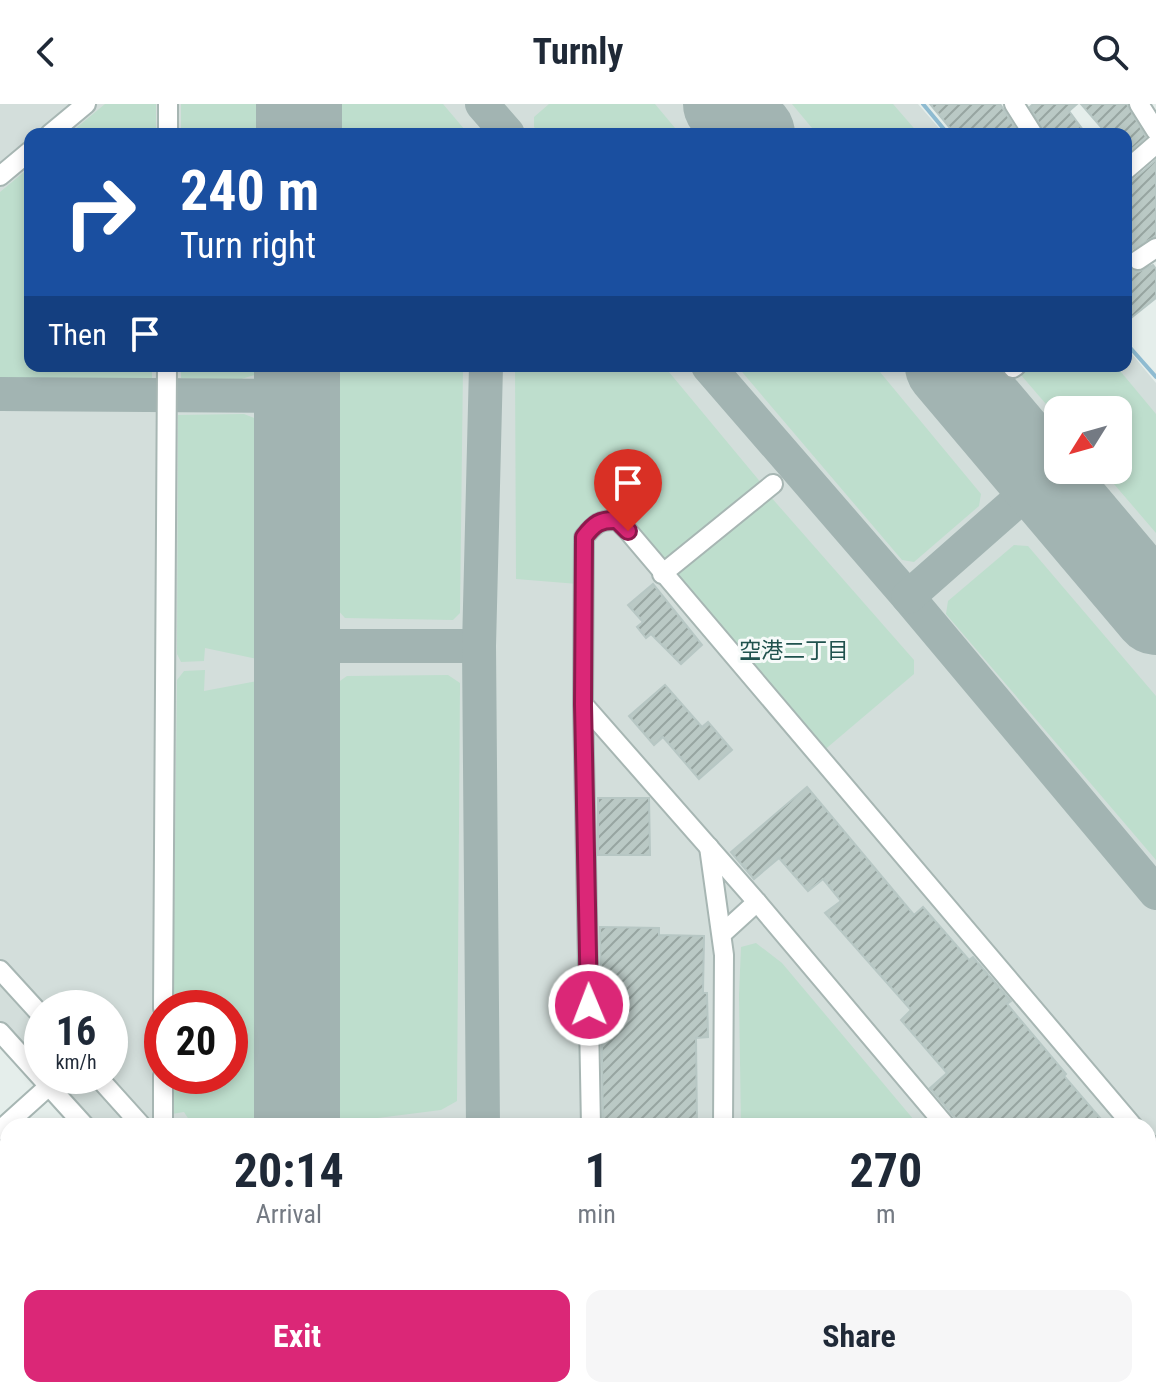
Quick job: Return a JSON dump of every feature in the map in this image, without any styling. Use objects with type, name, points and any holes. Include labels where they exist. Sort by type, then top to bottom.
[{"type":"street","points":[[168,104],[168,128]]},
{"type":"street","points":[[1014,104],[1029,128]]},
{"type":"street","points":[[1139,104],[1156,131]]},
{"type":"street","points":[[56,128],[76,107]]},
{"type":"street","points":[[1132,165],[1156,144]]},
{"type":"street","points":[[0,176],[24,156]]},
{"type":"street","points":[[1138,260],[1156,248]]},
{"type":"street","points":[[163,990],[167,372]]},
{"type":"street","points":[[662,574],[773,484]]},
{"type":"street","points":[[591,1118],[583,704],[584,537],[594,524],[603,519],[617,520],[1126,1118]]},
{"type":"street","points":[[583,704],[757,902],[939,1118]]},
{"type":"street","points":[[709,847],[723,933],[723,1118]]},
{"type":"street","points":[[723,933],[757,902]]},
{"type":"street","points":[[0,970],[24,996]]},
{"type":"street","points":[[0,1032],[24,1058]]},
{"type":"street","points":[[13,1118],[40,1094]]},
{"type":"street","points":[[56,1094],[78,1118]]},
{"type":"street","points":[[113,1094],[135,1118]]},
{"type":"street","points":[[163,1094],[163,1118]]},
{"type":"shaded area","points":[[0,104],[918,104],[939,128],[24,128],[24,372],[1132,372],[1132,354],[1156,383],[1156,1118],[85,1118],[63,1094],[128,1094],[128,990],[24,990],[24,1051],[0,1024]]},
{"type":"green space","points":[[105,104],[156,104],[156,128],[76,128]]},
{"type":"green space","points":[[181,104],[263,104],[263,128],[181,128]]},
{"type":"green space","points":[[340,104],[443,104],[463,128],[340,128]]},
{"type":"green space","points":[[549,104],[655,104],[675,128],[535,128],[534,117]]},
{"type":"green space","points":[[792,104],[893,104],[914,128],[812,128]]},
{"type":"green space","points":[[24,172],[24,372],[152,372],[152,379],[0,378],[0,192]]},
{"type":"green space","points":[[181,372],[261,372],[238,380],[181,378]]},
{"type":"green space","points":[[339,372],[463,372],[460,613],[453,620],[345,618],[337,609]]},
{"type":"green space","points":[[515,372],[669,372],[762,484],[668,558],[658,556],[617,512],[600,514],[588,518],[576,534],[578,584],[516,579]]},
{"type":"green space","points":[[742,372],[880,372],[981,494],[979,506],[914,562],[902,560]]},
{"type":"green space","points":[[1024,372],[1121,372],[1156,414],[1156,533],[1114,484],[1132,484],[1132,396],[1044,396],[1044,402],[1021,375]]},
{"type":"green space","points":[[244,414],[259,420],[262,430],[257,659],[205,648],[204,661],[181,662],[177,654],[178,415]]},
{"type":"green space","points":[[770,496],[914,660],[914,674],[822,752],[677,580],[678,569]]},
{"type":"green space","points":[[1014,545],[1028,546],[1156,696],[1156,860],[946,614],[948,601]]},
{"type":"green space","points":[[205,670],[204,691],[263,680],[257,1118],[188,1118],[184,1112],[172,1114],[173,1094],[248,1094],[248,990],[173,990],[177,680],[184,671]]},
{"type":"green space","points":[[448,675],[460,683],[457,1101],[441,1110],[378,1118],[338,1118],[337,683],[347,676]]},
{"type":"green space","points":[[756,943],[782,963],[912,1118],[741,1118],[741,947]]},
{"type":"building","points":[[930,104],[1000,104],[1015,128],[950,128]]},
{"type":"building","points":[[1033,104],[1077,104],[1069,111],[1082,128],[1042,128],[1030,107]]},
{"type":"building","points":[[1081,104],[1127,104],[1146,137],[1132,149],[1132,128],[1102,128]]},
{"type":"building","points":[[1156,160],[1156,236],[1132,249],[1132,180]]},
{"type":"building","points":[[1153,265],[1156,269],[1156,298],[1132,317],[1132,269],[1138,272]]},
{"type":"building","points":[[653,584],[702,645],[681,664],[651,634],[646,638],[637,627],[643,622],[628,605]]},
{"type":"building","points":[[665,685],[702,727],[708,722],[732,750],[699,779],[663,737],[654,745],[629,716]]},
{"type":"building","points":[[807,787],[914,915],[923,907],[969,960],[973,957],[1011,1001],[1007,1004],[1100,1118],[955,1118],[930,1088],[947,1073],[901,1020],[911,1010],[825,913],[841,901],[823,879],[808,891],[779,858],[754,879],[731,852]]},
{"type":"building","points":[[598,798],[649,798],[650,855],[598,855]]},
{"type":"building","points":[[600,927],[659,928],[659,935],[704,936],[703,993],[707,993],[708,1037],[696,1038],[697,1118],[603,1118]]},
{"type":"waterway","points":[[923,104],[943,128]]},
{"type":"waterway","points":[[1132,350],[1156,377]]},
{"type":"taxiway","points":[[482,104],[503,128]]},
{"type":"taxiway","points":[[483,1118],[479,646],[486,372]]},
{"type":"taxiway","points":[[713,372],[908,597],[1156,893]]},
{"type":"taxiway","points":[[0,394],[297,396]]},
{"type":"taxiway","points":[[908,597],[1043,478]]},
{"type":"taxiway","points":[[297,646],[479,646]]},
{"type":"runway","points":[[299,104],[299,128]]},
{"type":"runway","points":[[726,104],[747,128]]},
{"type":"runway","points":[[297,372],[297,1118]]},
{"type":"runway","points":[[953,372],[1156,612]]},
{"type":"district","name":"空港二丁目","points":[[794,650]]},
{"type":"route","points":[[589,1005],[583,704],[584,537],[594,524],[603,519],[617,520],[628,531]]}]
